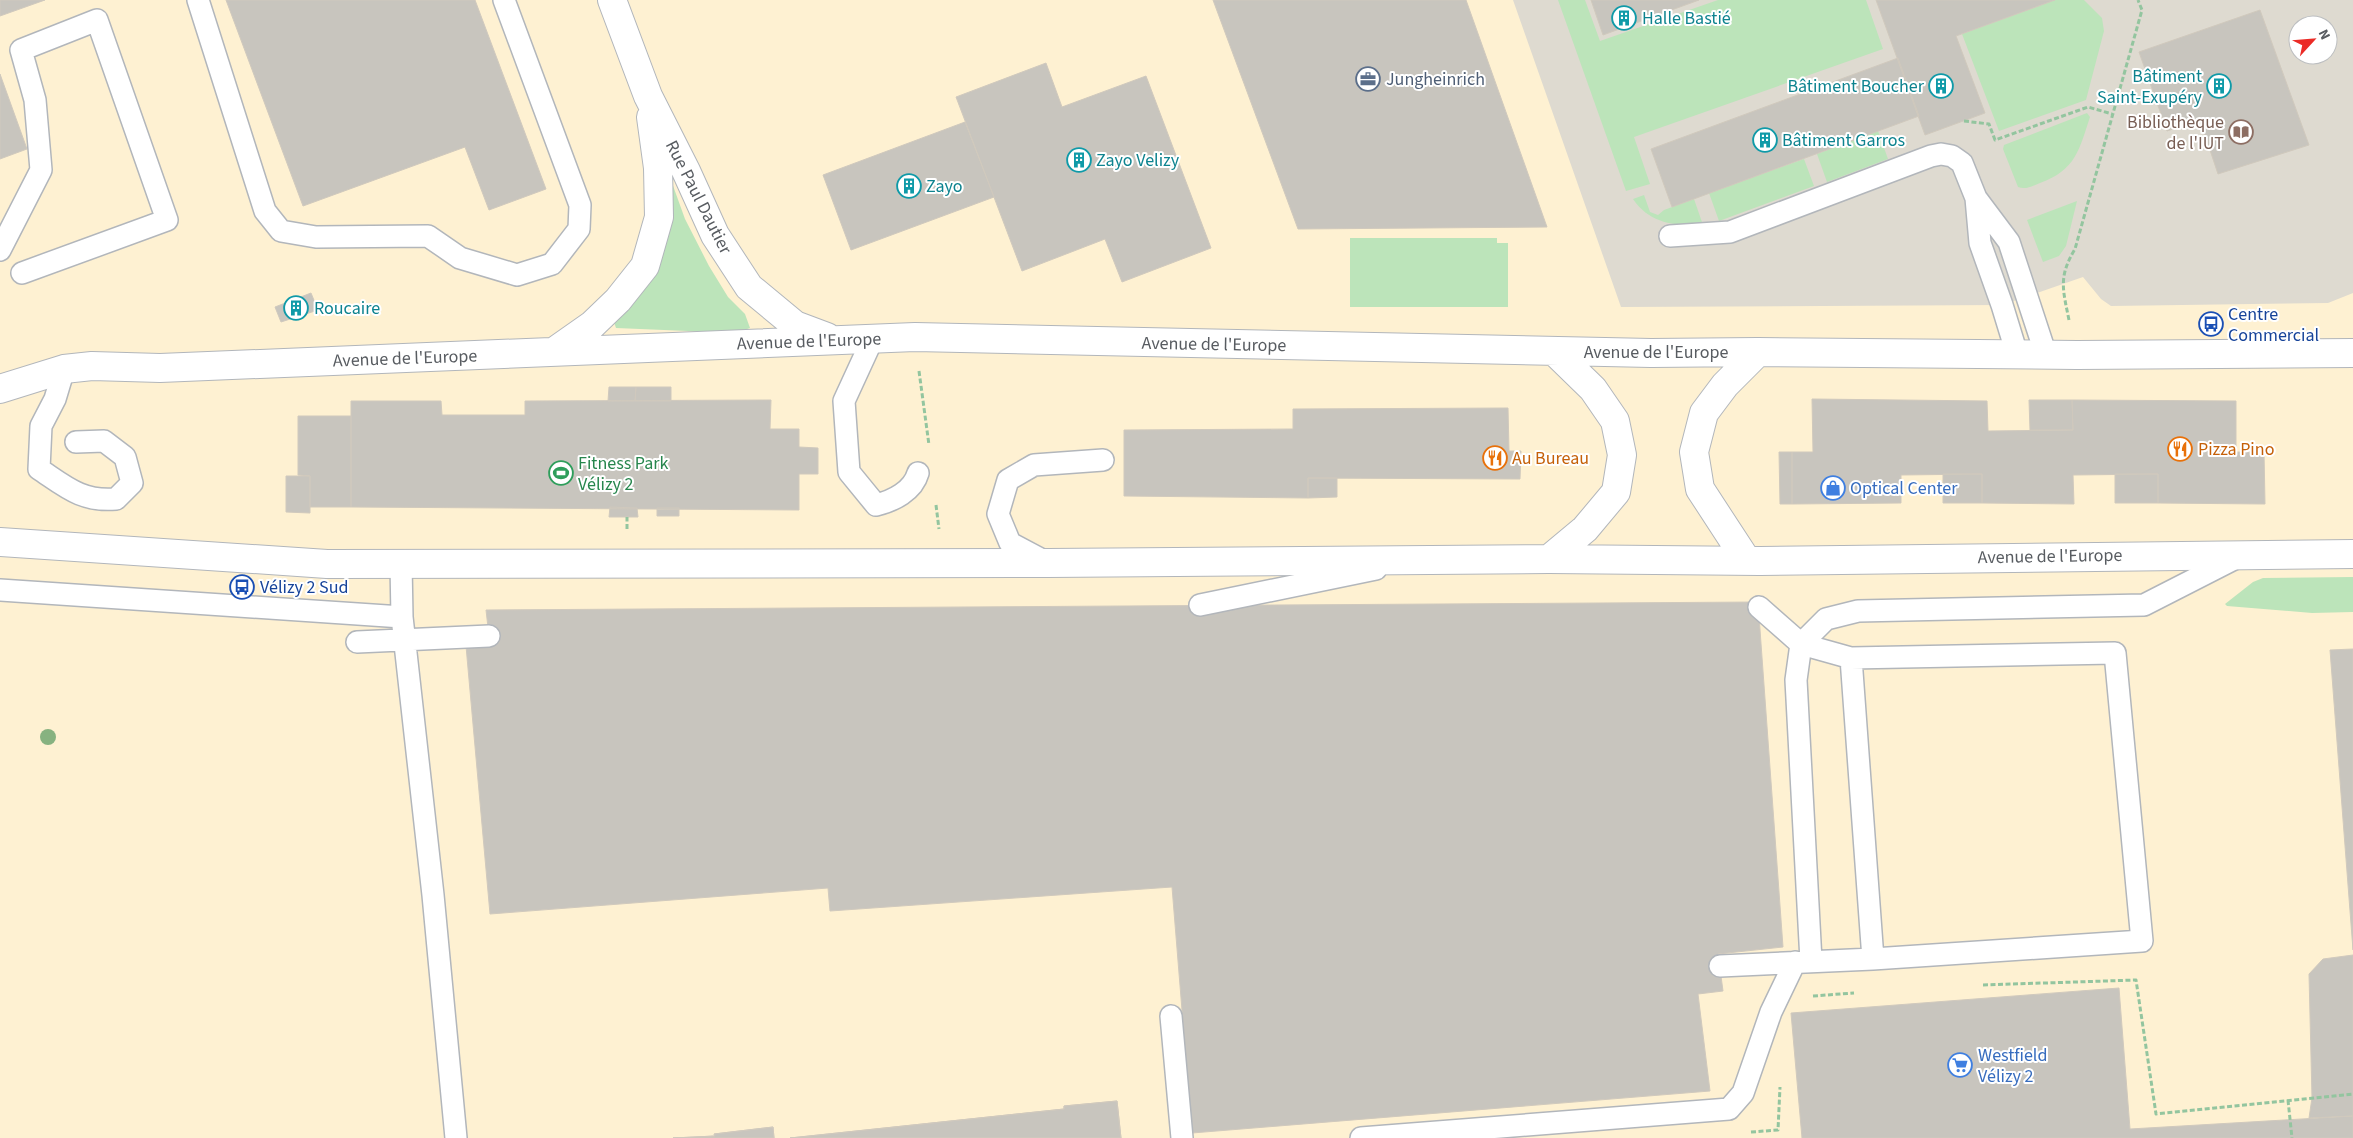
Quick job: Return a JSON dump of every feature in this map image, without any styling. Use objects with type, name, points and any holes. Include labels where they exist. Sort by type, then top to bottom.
[{"type":"street","name":"Rue Paul Dautier","points":[[612,0],[648,96],[686,170],[715,235],[749,287],[795,325],[833,339]]},
{"type":"street","name":"Rue Paul Dautier","points":[[555,351],[592,325],[612,306],[645,266],[660,217],[658,168],[648,96]]},
{"type":"street","name":"Avenue de l'Europe","points":[[0,389],[64,369],[92,366],[160,368],[833,339],[925,337],[1555,352],[2046,355],[2353,353]]},
{"type":"street","name":"Avenue de l'Europe","points":[[1550,559],[1585,529],[1616,492],[1622,455],[1615,421],[1593,389],[1555,352]]},
{"type":"street","name":"Avenue de l'Europe","points":[[1746,561],[1700,489],[1694,452],[1704,413],[1725,385],[1758,352]]},
{"type":"street","name":"Avenue de l'Europe","points":[[0,542],[327,564],[1048,563],[1550,559],[1746,561],[2139,555],[2238,557],[2353,554]]},
{"type":"lane","points":[[198,0],[266,211],[281,232],[316,238],[428,236],[460,258],[517,275],[552,264],[579,229],[580,205],[504,0]]},
{"type":"lane","points":[[0,250],[41,170],[35,100],[21,50],[97,20],[167,220],[22,273]]},
{"type":"lane","points":[[1670,236],[1730,232],[1941,154],[1952,156],[1962,163],[1976,198],[2009,242],[2046,355]]},
{"type":"lane","points":[[1976,198],[1980,243],[2017,354]]},
{"type":"lane","points":[[873,338],[844,401],[849,472],[876,504],[893,501],[916,481],[918,473]]},
{"type":"lane","points":[[64,369],[55,399],[41,426],[39,469],[70,490],[97,501],[116,499],[132,483],[125,457],[104,441],[76,442]]},
{"type":"lane","points":[[1048,563],[1010,543],[998,514],[1008,480],[1034,465],[1103,460]]},
{"type":"lane","points":[[1361,1138],[1729,1109],[1743,1093],[1771,1012],[1803,962],[1796,680],[1802,644],[1826,619],[1858,611],[2144,604],[2238,557]]},
{"type":"lane","points":[[1200,605],[1418,560]]},
{"type":"lane","points":[[402,564],[402,616],[432,885],[456,1138]]},
{"type":"lane","points":[[0,590],[402,616]]},
{"type":"lane","points":[[1720,966],[1873,959],[2142,941],[2115,653],[1851,658],[1802,644],[1758,607]]},
{"type":"lane","points":[[357,642],[489,636]]},
{"type":"lane","points":[[1851,658],[1873,959]]},
{"type":"lane","points":[[1171,1016],[1182,1138]]},
{"type":"path","points":[[2077,355],[2061,284],[2066,264],[2075,249],[2142,10],[2138,0]]},
{"type":"path","points":[[1964,121],[1989,124],[1995,140],[2088,107],[2112,114]]},
{"type":"path","points":[[1975,986],[2136,980],[2156,1114],[2353,1094]]},
{"type":"path","points":[[1807,996],[1857,993]]},
{"type":"path","points":[[1748,1132],[1778,1130],[1780,1081]]},
{"type":"path","points":[[2288,1100],[2292,1138]]},
{"type":"shaded area","points":[[0,0],[2353,0],[2353,1138],[0,1138]]},
{"type":"shaded area","points":[[1513,0],[2353,0],[2353,293],[2328,303],[2111,306],[2101,299],[2083,277],[2002,305],[1621,307]]},
{"type":"green space","points":[[1558,0],[1585,0],[1600,41],[1718,0],[1866,0],[1883,49],[1634,137],[1650,184],[1626,191]]},
{"type":"green space","points":[[2055,0],[2084,0],[2102,18],[2104,31],[2086,100],[1999,131],[1962,34]]},
{"type":"green space","points":[[2087,113],[2090,117],[2083,139],[2069,165],[2052,178],[2026,188],[2018,187],[2003,149],[2004,145]]},
{"type":"green space","points":[[1878,131],[1888,159],[1827,182],[1817,154]]},
{"type":"green space","points":[[1804,159],[1814,186],[1719,221],[1709,193]]},
{"type":"green space","points":[[667,169],[685,219],[709,266],[728,297],[745,314],[750,328],[736,333],[616,328],[613,319]]},
{"type":"green space","points":[[1644,195],[1650,212],[1658,215],[1664,210],[1694,199],[1703,225],[1673,224],[1647,214],[1633,199]]},
{"type":"green space","points":[[2077,201],[2066,246],[2059,256],[2043,262],[2027,220]]},
{"type":"green space","points":[[1350,238],[1497,238],[1497,243],[1508,243],[1508,307],[1350,307]]},
{"type":"green space","points":[[2353,577],[2353,612],[2312,613],[2227,606],[2225,604],[2253,582],[2263,578]]},
{"type":"building","points":[[0,0],[45,0],[0,16]]},
{"type":"building","points":[[226,0],[475,0],[546,189],[489,210],[465,147],[303,206]]},
{"type":"building","name":"Jungheinrich","points":[[1213,0],[1466,0],[1547,227],[1298,229]]},
{"type":"building","name":"Halle Bastié","points":[[1591,0],[1699,0],[1603,35]]},
{"type":"building","name":"Bâtiment Boucher","points":[[1876,0],[2055,0],[1956,36],[1985,113],[1925,135]]},
{"type":"building","name":"Bâtiment Saint-Exupéry","points":[[2260,10],[2309,145],[2218,174],[2200,120],[2167,131],[2139,52]]},
{"type":"building","name":"Bâtiment Garros","points":[[1898,58],[1919,116],[1672,207],[1651,149]]},
{"type":"building","name":"Zayo Velizy","points":[[1046,63],[1062,107],[1146,76],[1211,248],[1122,282],[1105,239],[1022,271],[956,97]]},
{"type":"building","points":[[0,74],[27,149],[0,159]]},
{"type":"building","name":"Zayo","points":[[965,122],[994,197],[851,250],[823,175]]},
{"type":"building","name":"Roucaire","points":[[311,293],[318,310],[281,322],[275,307]]},
{"type":"building","points":[[609,387],[636,387],[635,401],[608,401]]},
{"type":"building","points":[[636,387],[671,387],[671,401],[635,401]]},
{"type":"building","points":[[1812,399],[1987,401],[1988,431],[2073,430],[2072,400],[2236,401],[2236,452],[2264,452],[2265,504],[2158,503],[2158,474],[2073,475],[2074,504],[1982,503],[1982,474],[1901,475],[1901,503],[1792,504],[1792,452],[1813,452]]},
{"type":"building","points":[[771,400],[770,429],[799,429],[799,447],[818,448],[818,474],[799,474],[799,510],[351,507],[351,401],[441,401],[442,415],[525,415],[525,401]]},
{"type":"building","points":[[2029,400],[2072,400],[2073,430],[2030,430]]},
{"type":"building","points":[[1508,408],[1509,451],[1521,451],[1520,479],[1308,478],[1308,498],[1124,496],[1124,430],[1293,429],[1293,409]]},
{"type":"building","points":[[298,416],[351,416],[351,507],[310,507],[310,476],[298,475]]},
{"type":"building","points":[[1779,452],[1792,452],[1792,504],[1780,504]]},
{"type":"building","points":[[1943,474],[1982,474],[1982,503],[1943,503]]},
{"type":"building","points":[[2115,474],[2158,474],[2158,503],[2115,503]]},
{"type":"building","points":[[286,476],[310,476],[310,513],[286,512]]},
{"type":"building","points":[[1308,478],[1337,478],[1337,497],[1308,498]]},
{"type":"building","points":[[610,507],[637,508],[638,517],[609,517]]},
{"type":"building","points":[[657,508],[679,508],[679,516],[657,516]]},
{"type":"building","points":[[1758,602],[1783,947],[1718,954],[1723,991],[1698,994],[1710,1091],[1192,1133],[1172,887],[830,911],[828,888],[490,914],[466,646],[489,636],[486,610]]},
{"type":"building","points":[[2353,649],[2353,950],[2330,650]]},
{"type":"building","points":[[2353,955],[2353,1116],[2309,1118],[2312,1098],[2309,974],[2323,959]]},
{"type":"building","name":"Westfield Vélizy 2","points":[[2119,988],[2130,1129],[2353,1116],[2353,1138],[1802,1138],[1791,1013]]},
{"type":"building","points":[[1117,1101],[1121,1138],[790,1138],[1064,1109],[1064,1106]]},
{"type":"building","points":[[1117,1101],[1121,1138],[790,1138],[1064,1109],[1064,1106]]},
{"type":"building","points":[[773,1127],[774,1138],[673,1138],[715,1136],[714,1134]]},
{"type":"building","points":[[773,1127],[774,1138],[673,1138],[715,1136],[714,1134]]},
{"type":"place","name":"Halle Bastié","points":[[1624,18]]},
{"type":"place","name":"Jungheinrich","points":[[1368,79]]},
{"type":"place","name":"Bâtiment Boucher","points":[[1941,86]]},
{"type":"place","name":"Bâtiment Saint-Exupéry","points":[[2219,86]]},
{"type":"place","name":"Bibliothèque de l'IUT","points":[[2241,132]]},
{"type":"place","name":"Bâtiment Garros","points":[[1765,140]]},
{"type":"place","name":"Zayo Velizy","points":[[1079,160]]},
{"type":"place","name":"Zayo","points":[[909,186]]},
{"type":"place","name":"Roucaire","points":[[296,308]]},
{"type":"place","name":"Centre Commercial","points":[[2211,324]]},
{"type":"place","name":"Pizza Pino","points":[[2180,449]]},
{"type":"place","name":"Au Bureau","points":[[1495,458]]},
{"type":"place","name":"Fitness Park Vélizy 2","points":[[561,473]]},
{"type":"place","name":"Optical Center","points":[[1833,488]]},
{"type":"place","name":"Vélizy 2 Sud","points":[[242,587]]},
{"type":"place","name":"Westfield Vélizy 2","points":[[1960,1065]]}]
